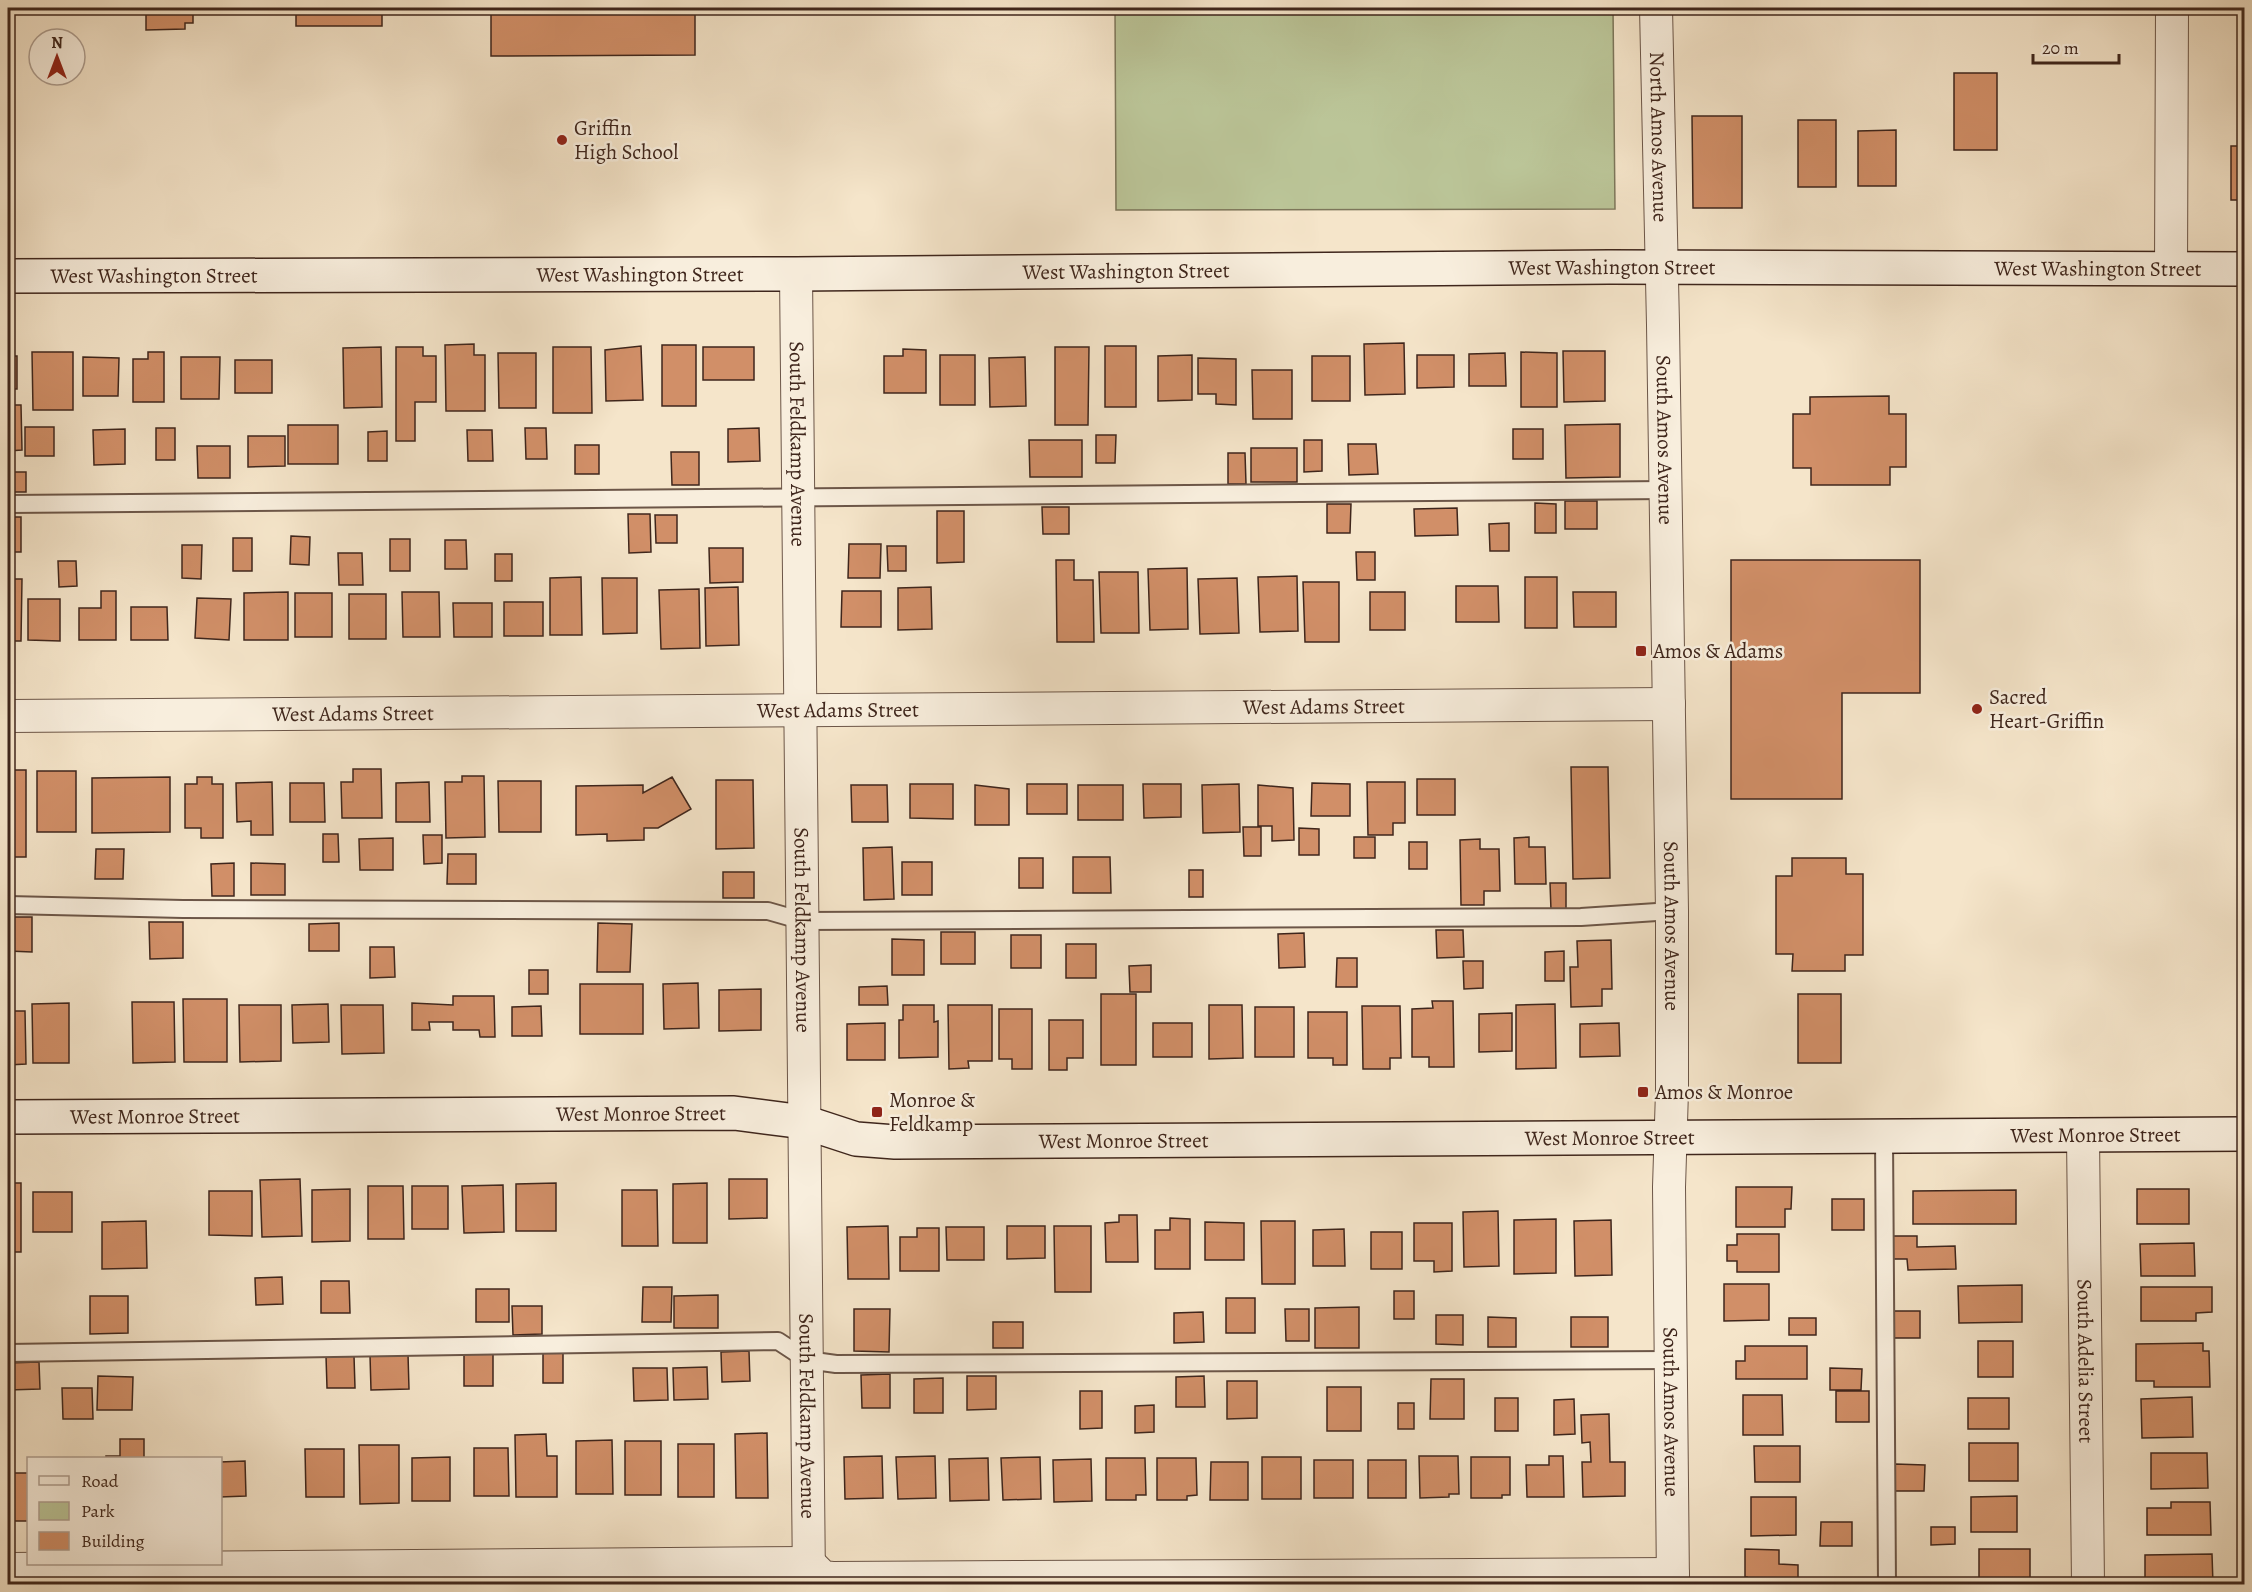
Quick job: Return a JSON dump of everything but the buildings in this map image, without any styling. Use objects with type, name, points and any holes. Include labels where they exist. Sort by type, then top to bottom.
[{"type":"street","name":"North Amos Avenue","points":[[1656,8],[1661,267]]},
{"type":"street","points":[[2171,269],[2172,8]]},
{"type":"street","name":"West Washington Street","points":[[8,276],[796,274],[1661,267],[2244,269]]},
{"type":"street","name":"South Amos Avenue","points":[[1661,267],[1671,911],[1670,1360],[1673,1579]]},
{"type":"street","name":"South Feldkamp Avenue","points":[[796,274],[809,1574]]},
{"type":"street","name":"West Adams Street","points":[[8,716],[1669,704]]},
{"type":"street","name":"West Monroe Street","points":[[8,1117],[734,1113],[804,1122],[856,1139],[895,1142],[2244,1134]]},
{"type":"street","name":"South Adelia Street","points":[[2082,1136],[2088,1584]]},
{"type":"street","points":[[8,1569],[809,1574],[831,1578],[1673,1579]]},
{"type":"lane","points":[[8,504],[1666,490]]},
{"type":"lane","points":[[8,905],[195,909],[768,911],[803,921],[1569,917],[1671,911]]},
{"type":"lane","points":[[1884,1137],[1887,1584]]},
{"type":"lane","points":[[8,1353],[778,1341],[807,1360],[836,1364],[1670,1360]]},
{"type":"green space","points":[[1115,8],[1613,8],[1615,209],[1116,210]]},
{"type":"place","name":"Griffin High School","points":[[562,140]]},
{"type":"place","name":"Amos & Adams","points":[[1641,651]]},
{"type":"place","name":"Sacred Heart-Griffin","points":[[1977,709]]},
{"type":"place","name":"Amos & Monroe","points":[[1643,1092]]},
{"type":"place","name":"Monroe & Feldkamp","points":[[877,1112]]}]
